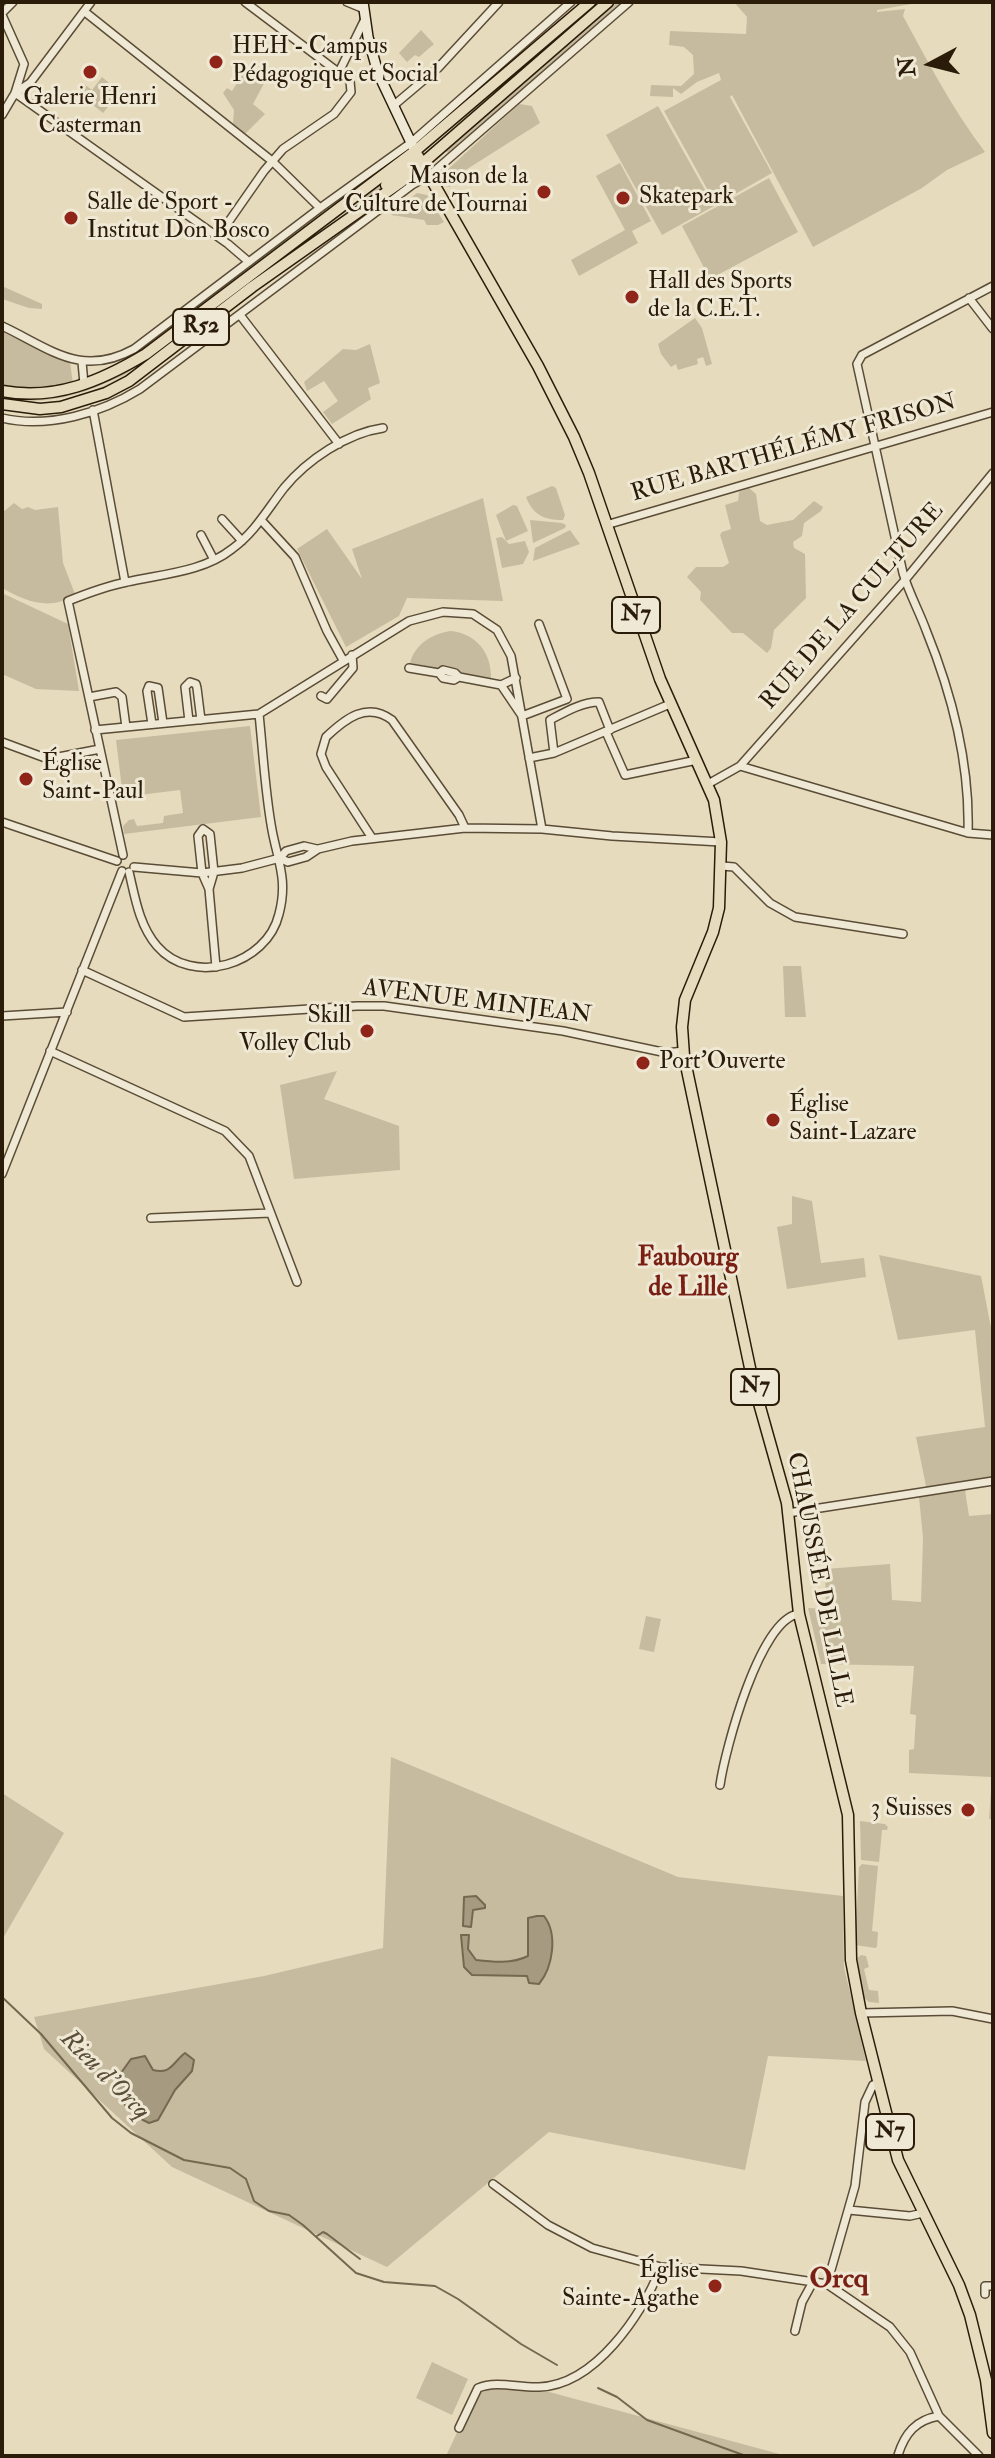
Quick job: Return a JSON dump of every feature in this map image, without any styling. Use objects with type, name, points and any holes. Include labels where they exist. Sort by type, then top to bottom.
[{"type":"main road","name":"R52","points":[[2,391],[38,395],[84,384],[115,372],[156,346],[481,105],[502,84],[510,70],[590,2]]},
{"type":"main road","name":"R52","points":[[2,404],[30,409],[61,407],[106,393],[129,381],[252,287],[381,195],[418,154],[608,2]]},
{"type":"main road","name":"N7","points":[[418,154],[430,175]]},
{"type":"main road","name":"CHAUSSÉE DE LILLE","points":[[430,175],[543,374],[581,454],[670,704],[708,784],[718,816],[722,866],[717,921],[685,1000],[683,1051],[753,1382],[788,1513],[799,1614],[848,1815],[851,1960],[861,2013],[898,2160],[959,2285],[970,2315],[986,2380],[993,2433]]},
{"type":"street","points":[[13,2],[2,14],[24,64],[37,71]]},
{"type":"street","points":[[15,93],[30,83],[91,2]]},
{"type":"street","points":[[218,237],[272,161],[292,141],[334,114],[352,87],[350,81],[245,2]]},
{"type":"street","points":[[347,2],[364,10]]},
{"type":"street","points":[[393,106],[438,68],[499,2]]},
{"type":"street","points":[[2,326],[82,362],[115,359],[134,349],[320,208],[418,154],[571,2]]},
{"type":"street","points":[[2,418],[42,422],[93,410],[140,389],[412,185],[430,175],[629,2]]},
{"type":"street","points":[[338,74],[364,10]]},
{"type":"street","points":[[364,10],[377,69],[418,154]]},
{"type":"street","points":[[85,12],[272,161],[320,208]]},
{"type":"street","points":[[2,115],[15,93],[24,64]]},
{"type":"street","points":[[15,93],[249,262]]},
{"type":"street","points":[[968,833],[966,775],[953,707],[905,580],[857,364],[862,355],[993,286]]},
{"type":"street","points":[[969,298],[993,329]]},
{"type":"street","points":[[240,315],[339,444]]},
{"type":"street","points":[[82,362],[84,384]]},
{"type":"street","points":[[93,410],[125,582]]},
{"type":"street","name":"RUE BARTHÉLÉMY FRISON","points":[[606,525],[993,412]]},
{"type":"street","points":[[259,714],[272,832],[283,871],[282,903],[271,934],[249,955],[216,967],[185,964],[158,947],[141,919],[95,730],[68,601],[97,589],[185,570],[214,560],[242,541],[262,521],[285,486],[309,464],[354,436],[383,428]]},
{"type":"street","name":"RUE DE LA CULTURE","points":[[708,784],[740,766],[905,580],[993,473]]},
{"type":"street","points":[[222,519],[242,541]]},
{"type":"street","points":[[262,521],[295,557],[343,660]]},
{"type":"street","points":[[201,535],[214,560]]},
{"type":"street","points":[[95,730],[259,714],[409,621],[443,612],[473,614],[497,630],[505,642],[516,678],[542,829]]},
{"type":"street","points":[[522,716],[567,699],[539,624]]},
{"type":"street","points":[[321,696],[327,699],[353,668],[352,655]]},
{"type":"street","points":[[409,668],[439,673],[443,678],[454,680],[459,677],[501,685],[516,678]]},
{"type":"street","points":[[189,721],[185,687],[190,682],[196,684],[201,720]]},
{"type":"street","points":[[501,685],[522,716]]},
{"type":"street","points":[[152,724],[149,686],[158,688],[163,723]]},
{"type":"street","points":[[89,697],[116,692],[122,697],[126,727]]},
{"type":"street","points":[[554,753],[550,720],[599,702],[625,775],[697,760]]},
{"type":"street","points":[[529,758],[554,753],[670,704]]},
{"type":"street","points":[[372,838],[326,768],[321,754],[326,737],[364,710],[375,711],[392,720],[465,828]]},
{"type":"street","points":[[2,742],[48,759],[100,749]]},
{"type":"street","points":[[740,766],[968,833],[993,835]]},
{"type":"street","points":[[2,822],[127,863],[202,873],[280,858],[288,862],[306,857],[318,849],[372,838],[465,828],[542,829],[627,838],[721,842]]},
{"type":"street","points":[[209,889],[214,872],[210,834],[203,829],[198,836],[202,873],[209,889],[216,967]]},
{"type":"street","points":[[2,1174],[127,863]]},
{"type":"street","points":[[722,866],[734,867],[770,903],[795,917],[903,934]]},
{"type":"street","name":"AVENUE MINJEAN","points":[[82,970],[184,1017],[384,1006],[563,1031],[667,1053],[683,1051]]},
{"type":"street","points":[[2,1016],[67,1012]]},
{"type":"street","points":[[50,1051],[225,1131],[243,1147],[297,1282]]},
{"type":"street","points":[[151,1218],[270,1213]]},
{"type":"street","points":[[788,1513],[993,1481]]},
{"type":"street","points":[[720,1785],[724,1755],[756,1664],[779,1625],[799,1614]]},
{"type":"street","points":[[861,2013],[952,2011],[993,2019]]},
{"type":"street","points":[[827,2284],[849,2210],[861,2149],[865,2102],[873,2085],[878,2083]]},
{"type":"street","points":[[493,2184],[548,2225],[592,2248],[661,2267],[741,2271],[827,2284],[890,2327],[900,2338],[917,2366],[939,2416],[979,2456]]},
{"type":"street","points":[[849,2210],[910,2216],[923,2213]]},
{"type":"street","points":[[459,2428],[478,2388],[487,2384],[539,2387],[577,2377],[598,2360],[628,2326],[651,2291],[661,2267]]},
{"type":"street","points":[[795,2331],[802,2302],[814,2280]]},
{"type":"street","points":[[985,2294],[985,2286],[993,2286]]},
{"type":"street","points":[[898,2455],[917,2423],[939,2416]]},
{"type":"shaded area","points":[[616,2],[621,2],[449,154],[446,151],[452,145]]},
{"type":"shaded area","points":[[734,2],[923,2],[877,12],[905,9],[903,16],[931,68],[985,152],[947,170],[922,188],[813,247],[732,95],[730,97],[772,173],[716,205],[664,111],[721,80],[719,73],[697,82],[681,94],[673,88],[673,97],[650,96],[651,85],[681,86],[694,74],[693,55],[684,47],[669,45],[670,31],[746,34],[747,17]]},
{"type":"shaded area","points":[[421,30],[434,44],[419,57],[415,55],[407,62],[399,53]]},
{"type":"shaded area","points":[[247,68],[267,78],[253,104],[265,114],[245,134],[233,124],[234,110],[223,93],[227,88],[232,91]]},
{"type":"shaded area","points":[[102,77],[120,92],[103,113],[79,94],[85,85],[92,90]]},
{"type":"shaded area","points":[[519,104],[532,106],[540,123],[464,171],[450,187],[445,186],[445,172]]},
{"type":"shaded area","points":[[658,106],[714,206],[662,235],[606,135]]},
{"type":"shaded area","name":"Skatepark","points":[[620,163],[651,221],[632,231],[638,243],[579,276],[571,260],[625,230],[596,176]]},
{"type":"shaded area","points":[[393,172],[394,175],[366,203],[166,353],[103,391],[54,406],[33,405],[88,392],[112,382],[136,369],[365,198],[126,374],[96,387],[50,400],[2,397],[2,394],[26,398],[49,397],[95,385]]},
{"type":"shaded area","points":[[769,178],[798,232],[710,279],[682,226]]},
{"type":"shaded area","points":[[417,193],[427,195],[444,222],[427,225],[424,220],[391,215]]},
{"type":"shaded area","points":[[2,286],[42,304],[42,309],[2,299]]},
{"type":"shaded area","points":[[695,318],[702,328],[712,364],[706,366],[703,357],[697,359],[698,364],[678,370],[676,364],[671,367],[661,354],[658,344]]},
{"type":"shaded area","points":[[2,332],[70,362],[73,384],[44,389],[2,385]]},
{"type":"shaded area","points":[[370,344],[380,383],[368,388],[371,399],[332,424],[323,412],[338,401],[324,381],[307,391],[304,382],[343,349],[356,350]]},
{"type":"shaded area","points":[[552,486],[556,488],[565,515],[563,520],[540,515],[526,497]]},
{"type":"shaded area","points":[[749,488],[756,494],[760,521],[767,525],[793,520],[814,501],[823,507],[804,523],[802,536],[793,542],[794,548],[805,554],[806,598],[774,630],[767,653],[743,633],[732,633],[700,600],[701,592],[687,577],[696,567],[723,567],[729,563],[720,535],[731,529],[725,505],[738,501],[739,492]]},
{"type":"shaded area","points":[[483,498],[503,601],[407,598],[399,616],[346,647],[297,549],[327,529],[362,579],[352,549]]},
{"type":"shaded area","points":[[14,503],[22,509],[58,507],[63,563],[75,594],[57,602],[38,603],[2,588],[2,513]]},
{"type":"shaded area","points":[[513,505],[517,506],[528,531],[506,541],[496,515]]},
{"type":"shaded area","points":[[530,520],[562,523],[566,525],[533,543]]},
{"type":"shaded area","points":[[570,530],[580,544],[533,561],[535,548]]},
{"type":"shaded area","points":[[502,537],[509,544],[525,541],[529,552],[523,564],[502,568],[496,538]]},
{"type":"shaded area","points":[[2,593],[68,624],[79,691],[36,689],[2,674]]},
{"type":"shaded area","points":[[450,631],[468,636],[481,646],[489,661],[491,679],[410,663],[425,641]]},
{"type":"shaded area","points":[[250,726],[261,817],[124,834],[123,826],[129,820],[134,819],[137,826],[163,823],[164,816],[183,813],[180,790],[123,797],[116,740]]},
{"type":"shaded area","points":[[783,966],[801,966],[806,1017],[785,1017]]},
{"type":"shaded area","points":[[337,1071],[324,1099],[399,1126],[400,1170],[294,1179],[280,1085]]},
{"type":"shaded area","points":[[792,1196],[812,1201],[821,1263],[864,1258],[866,1277],[787,1289],[777,1227],[792,1224]]},
{"type":"shaded area","points":[[879,1255],[981,1276],[993,1338],[993,1481],[927,1491],[916,1437],[985,1427],[975,1330],[898,1340]]},
{"type":"shaded area","points":[[965,1490],[969,1516],[993,1514],[993,1819],[989,1819],[992,1777],[909,1773],[909,1750],[914,1749],[916,1715],[910,1714],[914,1666],[821,1664],[808,1608],[826,1609],[825,1569],[890,1564],[892,1600],[921,1602],[923,1538],[919,1497]]},
{"type":"shaded area","points":[[646,1616],[661,1619],[654,1652],[639,1649]]},
{"type":"shaded area","points":[[391,1757],[678,1877],[843,1896],[844,1967],[866,2061],[768,2056],[745,2170],[549,2132],[387,2267],[172,2167],[44,2049],[34,2017],[264,1976],[383,1948]]},
{"type":"shaded area","points":[[2,1793],[64,1833],[2,1940]]},
{"type":"shaded area","points":[[860,1821],[888,1827],[882,1830],[879,1862],[861,1860]]},
{"type":"shaded area","points":[[862,1864],[878,1866],[872,1931],[878,1932],[875,1948],[855,1945],[859,1867]]},
{"type":"shaded area","points":[[476,1896],[485,1908],[473,1910],[471,1927],[463,1926],[464,1897]]},
{"type":"shaded area","points":[[544,1916],[552,1941],[548,1969],[539,1984],[529,1983],[527,1976],[472,1975],[464,1967],[461,1935],[469,1935],[468,1949],[476,1960],[516,1960],[528,1956],[528,1918]]},
{"type":"shaded area","points":[[866,1956],[869,1967],[864,1969],[869,1990],[878,1991],[879,2003],[864,1998],[857,1958]]},
{"type":"shaded area","points":[[185,2053],[194,2060],[192,2071],[175,2090],[158,2120],[149,2123],[133,2113],[115,2088],[118,2077],[131,2059],[145,2056],[153,2070],[164,2071]]},
{"type":"shaded area","points":[[432,2362],[468,2379],[452,2415],[416,2398]]},
{"type":"shaded area","points":[[527,2386],[787,2456],[446,2456],[478,2388]]},
{"type":"waterway","name":"Rieu d'Orcq","points":[[2,1997],[41,2034],[112,2118],[131,2133],[184,2160],[230,2168],[246,2179],[254,2201],[269,2211],[289,2215],[356,2273],[384,2282],[435,2286],[557,2365]]},
{"type":"waterway","points":[[317,2236],[323,2232],[327,2234],[360,2259]]},
{"type":"waterway","name":"Rieu d'Orcq","points":[[598,2388],[617,2397],[647,2420],[746,2456]]},
{"type":"place","name":"HEH - Campus Pédagogique et Social","points":[[216,62]]},
{"type":"place","name":"Galerie Henri Casterman","points":[[90,72]]},
{"type":"place","name":"Maison de la Culture de Tournai","points":[[544,192]]},
{"type":"place","name":"Skatepark","points":[[623,198]]},
{"type":"place","name":"Salle de Sport - Institut Don Bosco","points":[[71,218]]},
{"type":"place","name":"Hall des Sports de la C.E.T.","points":[[632,297]]},
{"type":"place","name":"Église Saint-Paul","points":[[26,779]]},
{"type":"place","name":"Skill Volley Club","points":[[367,1031]]},
{"type":"place","name":"Port'Ouverte","points":[[643,1063]]},
{"type":"place","name":"Église Saint-Lazare","points":[[773,1120]]},
{"type":"place","name":"3 Suisses","points":[[968,1810]]},
{"type":"place","name":"Église Sainte-Agathe","points":[[715,2286]]},
{"type":"district","name":"Faubourg de Lille","points":[[688,1274]]},
{"type":"district","name":"Orcq","points":[[839,2281]]}]
